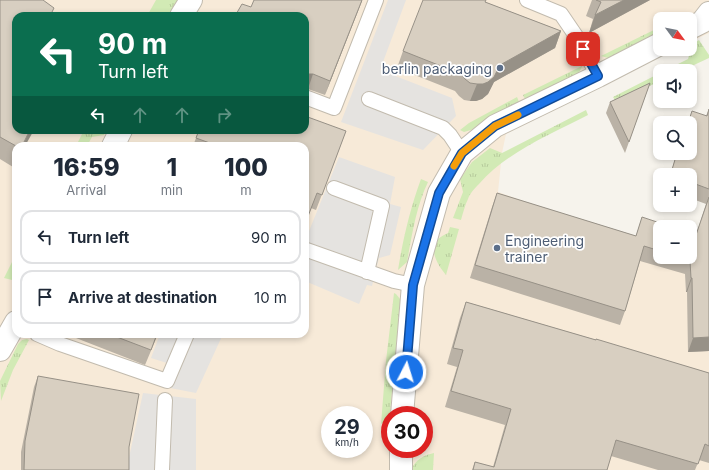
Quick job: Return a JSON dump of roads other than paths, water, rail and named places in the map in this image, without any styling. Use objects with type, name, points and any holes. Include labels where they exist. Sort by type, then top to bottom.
[{"type":"street","points":[[183,12],[190,0]]},
{"type":"street","points":[[697,24],[702,22],[709,13]]},
{"type":"street","points":[[403,406],[413,285],[439,193],[462,153],[495,126],[653,48]]},
{"type":"street","points":[[0,350],[12,329]]},
{"type":"street","points":[[401,458],[401,470]]},
{"type":"lane","points":[[309,99],[334,108],[376,0]]},
{"type":"lane","points":[[527,0],[561,14],[578,39],[598,76]]},
{"type":"lane","points":[[369,99],[443,128],[450,135],[462,153]]},
{"type":"lane","points":[[334,188],[382,206],[367,272]]},
{"type":"lane","points":[[309,251],[394,281],[413,285]]},
{"type":"lane","points":[[46,338],[167,381],[185,338]]},
{"type":"lane","points":[[162,470],[165,400]]},
{"type":"place","name":"berlin packaging","points":[[500,68]]},
{"type":"place","name":"Engineering trainer","points":[[497,248]]}]
